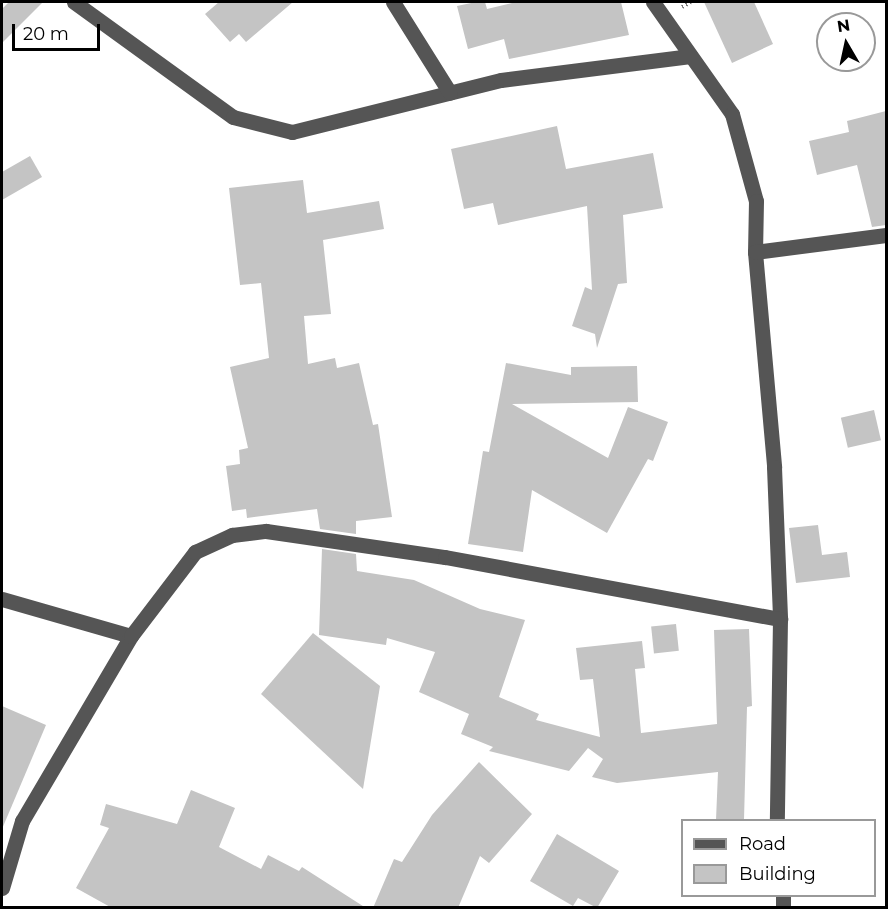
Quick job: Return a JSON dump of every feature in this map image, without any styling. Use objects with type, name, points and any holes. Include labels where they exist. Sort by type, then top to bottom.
[{"type":"street","points":[[74,2],[232,117],[264,129],[292,132],[501,80],[690,56]]},
{"type":"street","points":[[393,2],[450,93]]},
{"type":"street","points":[[653,2],[732,114],[748,159],[756,201],[755,252],[774,467],[780,619],[777,819]]},
{"type":"street","points":[[755,252],[886,235]]},
{"type":"street","points":[[2,888],[22,821],[131,636],[195,552],[232,535],[266,531],[445,557],[780,619]]},
{"type":"street","points":[[2,599],[131,636]]},
{"type":"building","points":[[9,2],[43,2],[2,43],[2,9]]},
{"type":"building","points":[[219,2],[293,2],[246,42],[239,34],[230,42],[205,14]]},
{"type":"building","points":[[485,2],[487,9],[516,2],[621,2],[629,35],[509,59],[504,39],[468,49],[457,6]]},
{"type":"building","points":[[704,2],[754,2],[773,44],[732,63]]},
{"type":"building","points":[[886,111],[886,225],[872,227],[857,165],[817,175],[809,141],[849,132],[847,121]]},
{"type":"building","points":[[557,126],[566,169],[653,153],[663,208],[623,215],[627,283],[618,284],[597,348],[595,334],[572,326],[585,287],[592,290],[587,206],[498,225],[493,203],[464,209],[451,149]]},
{"type":"building","points":[[30,156],[42,177],[2,200],[2,172]]},
{"type":"building","points":[[303,180],[307,213],[379,201],[384,229],[323,240],[331,314],[304,316],[308,364],[335,358],[337,368],[359,363],[373,425],[378,424],[392,517],[356,521],[356,534],[320,529],[317,509],[247,518],[246,509],[232,511],[226,466],[240,464],[239,450],[248,448],[230,367],[269,358],[261,283],[240,285],[229,188]]},
{"type":"building","points":[[506,363],[571,375],[571,367],[637,366],[638,402],[512,404],[608,458],[628,407],[668,422],[653,461],[648,459],[607,533],[532,490],[523,552],[468,544],[483,451],[489,452]]},
{"type":"building","points":[[874,410],[881,440],[848,448],[841,418]]},
{"type":"building","points":[[818,525],[822,555],[847,552],[850,577],[796,583],[789,528]]},
{"type":"building","points":[[322,549],[356,554],[357,571],[414,580],[480,609],[525,620],[499,697],[539,714],[536,720],[600,737],[593,679],[580,680],[576,648],[642,641],[645,668],[635,669],[641,733],[717,724],[714,630],[749,629],[752,706],[747,707],[744,819],[716,819],[718,772],[617,783],[592,777],[603,759],[588,748],[569,771],[489,751],[493,747],[461,734],[469,714],[419,692],[435,652],[387,638],[386,645],[319,635]]},
{"type":"building","points":[[676,624],[679,651],[654,653],[651,627]]},
{"type":"building","points":[[313,633],[380,686],[363,789],[261,694]]},
{"type":"building","points":[[2,706],[46,725],[2,829]]},
{"type":"building","points":[[479,762],[532,814],[489,863],[480,856],[458,908],[373,908],[394,859],[402,862],[432,815]]},
{"type":"building","points":[[191,790],[235,808],[219,847],[261,869],[268,855],[299,871],[302,867],[366,908],[112,908],[76,888],[109,828],[100,825],[106,804],[177,824]]},
{"type":"building","points":[[557,834],[619,871],[597,908],[578,898],[573,906],[530,881]]}]
